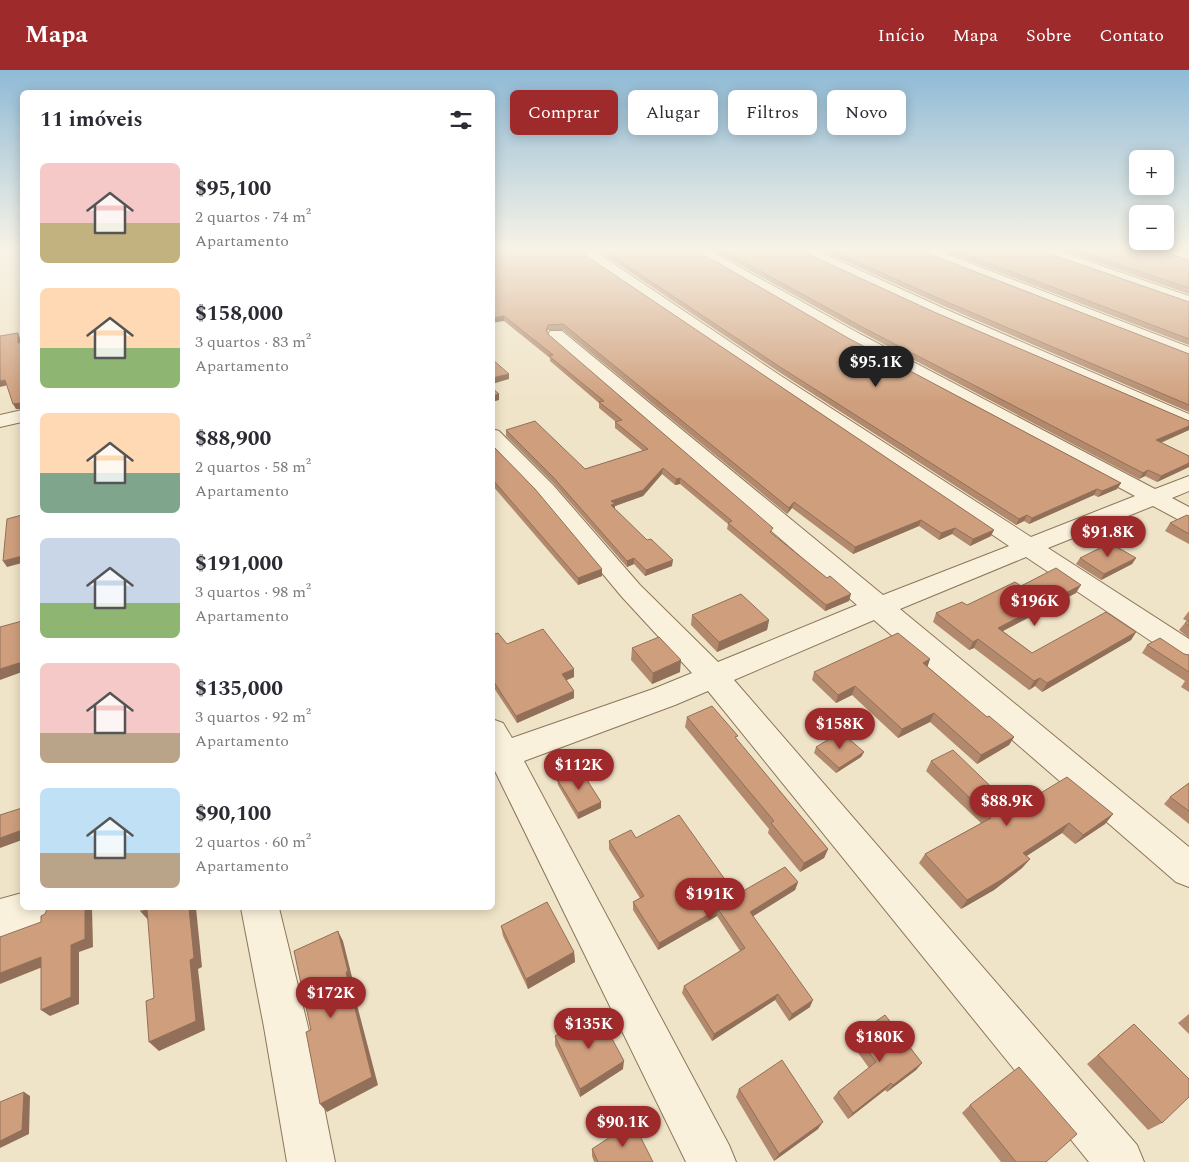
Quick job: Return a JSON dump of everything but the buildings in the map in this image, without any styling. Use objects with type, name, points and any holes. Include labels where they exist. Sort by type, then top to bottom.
[{"type":"street","points":[[657,300],[772,378],[1189,653]]},
{"type":"street","points":[[787,300],[887,356],[1189,516]]},
{"type":"street","points":[[913,300],[1189,421]]},
{"type":"street","points":[[1052,300],[1189,353]]},
{"type":"street","points":[[556,335],[1189,870]]},
{"type":"street","points":[[0,421],[20,416]]},
{"type":"street","points":[[495,438],[545,490],[631,591],[712,676],[1120,1162]]},
{"type":"street","points":[[712,1162],[497,749],[654,700],[879,607],[1189,483]]},
{"type":"street","points":[[0,918],[30,910]]},
{"type":"street","points":[[260,910],[286,1027],[311,1162]]}]
